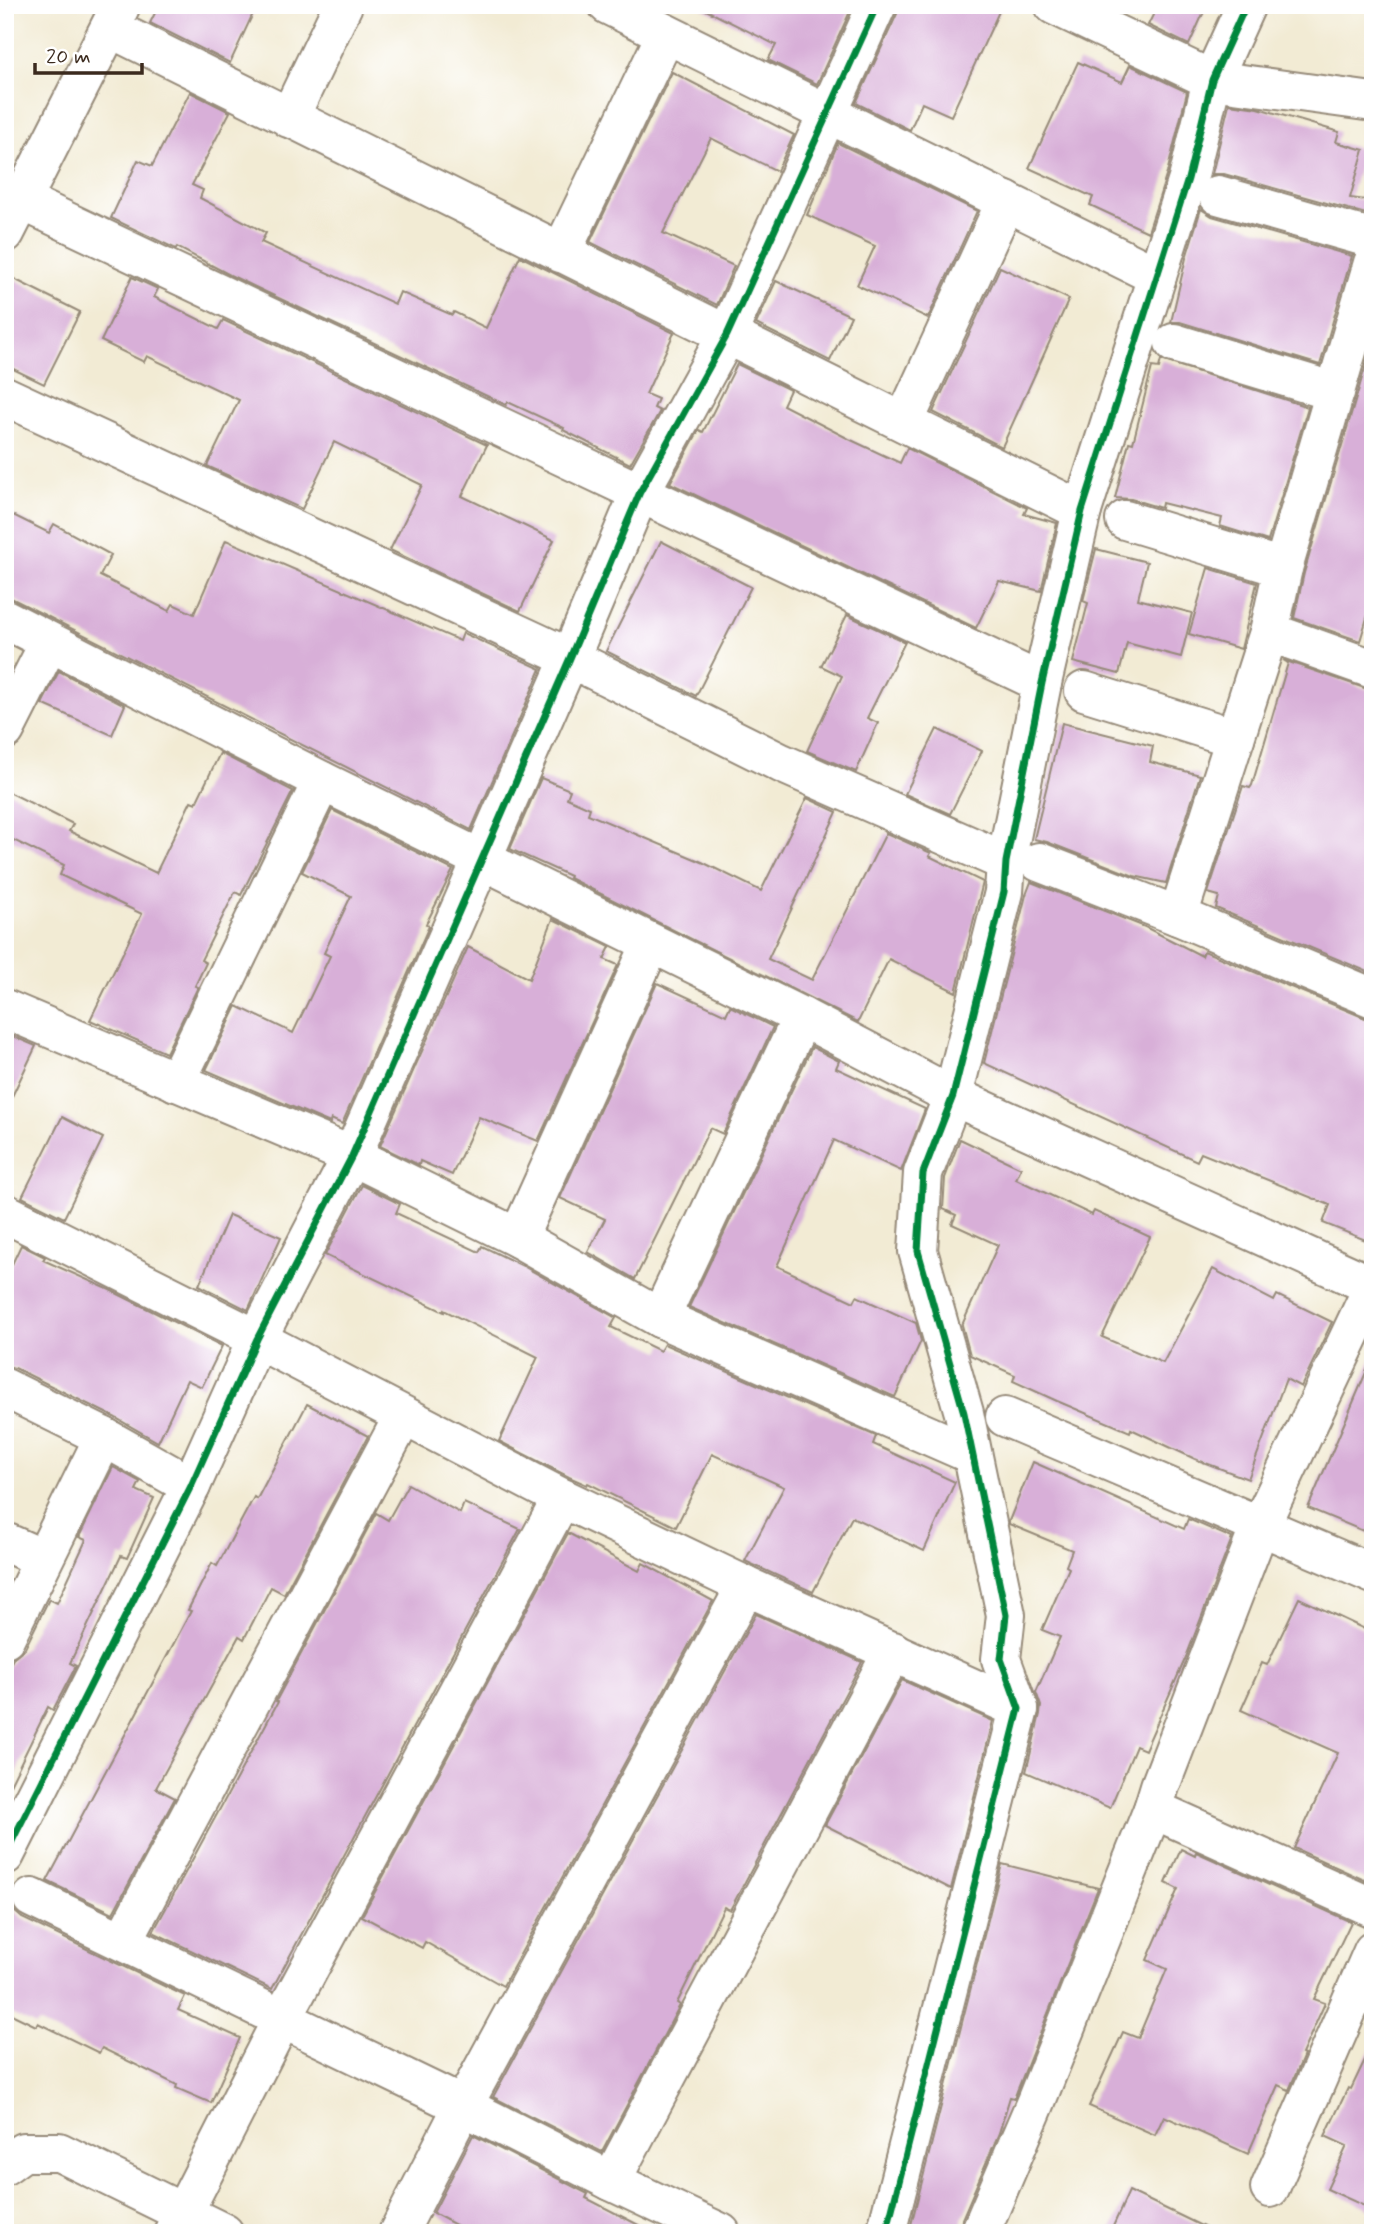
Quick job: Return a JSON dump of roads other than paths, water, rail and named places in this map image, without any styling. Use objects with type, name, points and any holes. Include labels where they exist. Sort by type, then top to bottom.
[{"type":"street","points":[[289,118],[343,5]]},
{"type":"street","points":[[608,5],[1157,276]]},
{"type":"street","points":[[5,1855],[191,1486],[257,1339],[352,1156],[640,492],[727,335],[877,5]]},
{"type":"street","points":[[1054,5],[1212,80],[1373,102]]},
{"type":"street","points":[[886,2233],[1019,1709],[1001,1659],[1006,1615],[964,1413],[918,1251],[923,1173],[953,1096],[1004,892],[1023,862],[1042,683],[1082,511],[1188,179],[1212,80],[1246,5]]},
{"type":"street","points":[[1042,683],[640,492],[11,208],[115,17],[289,118],[1082,511]]},
{"type":"street","points":[[561,253],[666,34]]},
{"type":"street","points":[[1218,195],[1373,239]]},
{"type":"street","points":[[904,422],[1006,201]]},
{"type":"street","points":[[1178,916],[1269,632],[1283,568],[1373,263]]},
{"type":"street","points":[[1174,343],[1335,392]]},
{"type":"street","points":[[5,396],[570,658],[781,763],[1023,862],[1178,916],[1373,998]]},
{"type":"street","points":[[1125,520],[1283,568]]},
{"type":"street","points":[[5,619],[480,860],[802,1017],[953,1096],[1373,1286],[1260,1526],[1153,1809],[1041,2091],[982,2228]]},
{"type":"street","points":[[1269,632],[1373,669]]},
{"type":"street","points":[[5,730],[49,643]]},
{"type":"street","points":[[1084,691],[1235,738]]},
{"type":"street","points":[[176,1082],[322,781]]},
{"type":"street","points":[[518,1238],[651,944]]},
{"type":"street","points":[[5,1009],[352,1156],[518,1238],[660,1318],[971,1454]]},
{"type":"street","points":[[660,1318],[802,1017]]},
{"type":"street","points":[[5,1213],[257,1339],[403,1418],[562,1499],[746,1586],[1019,1709]]},
{"type":"street","points":[[5,1388],[104,1437],[191,1486]]},
{"type":"street","points":[[1004,1417],[1373,1574]]},
{"type":"street","points":[[123,1941],[403,1418]]},
{"type":"street","points":[[5,1638],[104,1437]]},
{"type":"street","points":[[178,2223],[282,2019],[562,1499]]},
{"type":"street","points":[[5,1542],[43,1559]]},
{"type":"street","points":[[398,2233],[463,2106],[746,1586]]},
{"type":"street","points":[[611,2181],[892,1651]]},
{"type":"street","points":[[1153,1809],[1373,1908]]},
{"type":"street","points":[[32,1898],[721,2233]]},
{"type":"street","points":[[1270,2188],[1373,1951]]},
{"type":"street","points":[[5,2165],[23,2152],[60,2152],[178,2223],[224,2233]]}]
